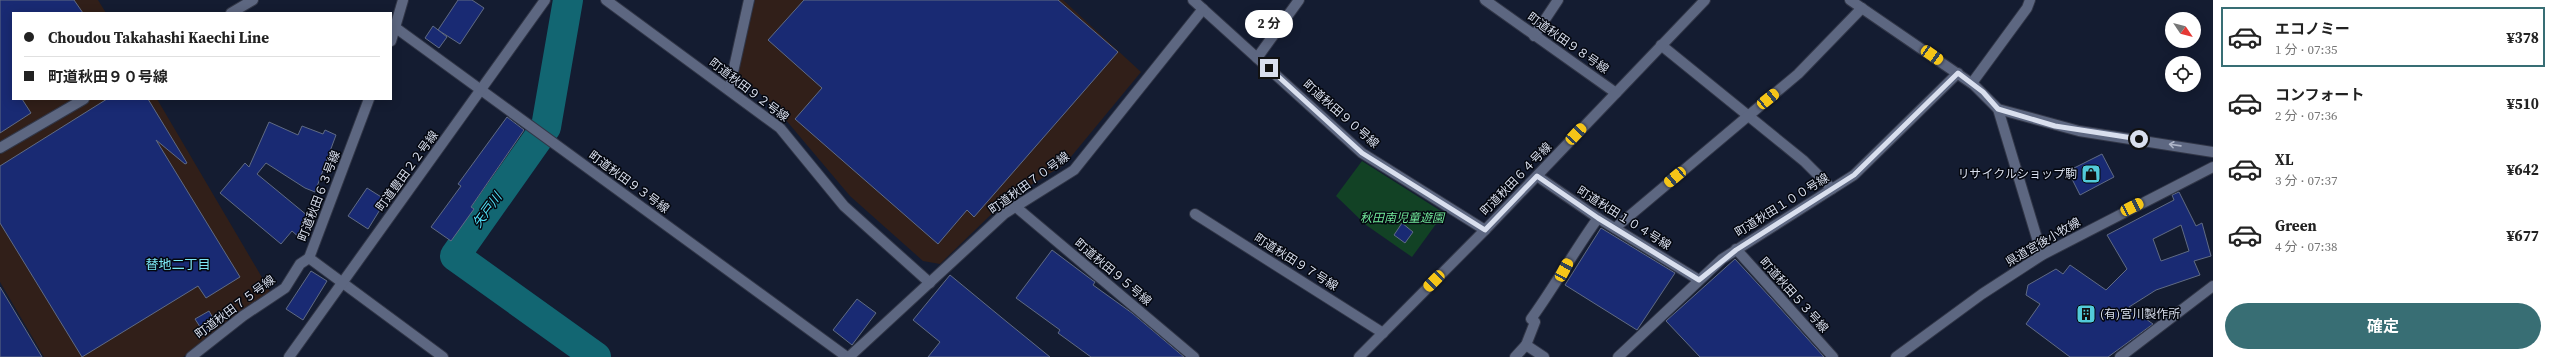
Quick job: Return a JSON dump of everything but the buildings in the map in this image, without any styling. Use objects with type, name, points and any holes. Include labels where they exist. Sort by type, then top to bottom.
[{"type":"street","points":[[233,12],[253,0]]},
{"type":"street","points":[[392,38],[403,0]]},
{"type":"street","name":"町道豊田２２号線","points":[[289,357],[546,0]]},
{"type":"street","name":"町道秋田９２号線","points":[[606,0],[780,128],[844,206],[930,283]]},
{"type":"street","points":[[729,90],[749,0]]},
{"type":"street","name":"町道秋田９０号線","points":[[1193,0],[1362,153],[1485,230]]},
{"type":"street","points":[[1257,58],[1298,0]]},
{"type":"street","name":"町道秋田９８号線","points":[[1485,0],[1616,93]]},
{"type":"street","points":[[1534,36],[1558,0]]},
{"type":"street","name":"町道秋田６４号線","points":[[1359,357],[1485,230],[1705,0]]},
{"type":"street","points":[[1850,0],[1972,83],[1998,109],[2042,255]]},
{"type":"street","points":[[1972,83],[2027,8],[2030,0]]},
{"type":"street","points":[[1615,228],[1798,74],[1862,8]]},
{"type":"street","name":"町道秋田７０号線","points":[[848,357],[1004,214],[1074,170],[1203,9]]},
{"type":"street","name":"町道秋田９３号線","points":[[396,28],[848,357]]},
{"type":"street","points":[[1661,45],[1804,162],[1832,189]]},
{"type":"street","name":"町道秋田１００号線","points":[[1618,357],[1699,280],[1736,250],[1854,175],[1958,73]]},
{"type":"street","points":[[0,148],[82,100]]},
{"type":"street","name":"町道秋田６３号線","points":[[369,100],[309,258],[342,284],[444,357]]},
{"type":"street","points":[[1998,109],[2073,130],[2213,152]]},
{"type":"street","name":"県道宮後小牧線","points":[[1896,357],[1982,294],[2042,255],[2213,167]]},
{"type":"street","name":"町道秋田１０４号線","points":[[1537,176],[1598,218],[1699,280]]},
{"type":"street","name":"町道秋田９５号線","points":[[1016,206],[1194,357]]},
{"type":"street","name":"町道秋田９７号線","points":[[1195,214],[1383,333]]},
{"type":"street","points":[[1515,357],[1526,345],[1535,322],[1531,319],[1556,284],[1571,256],[1598,218]]},
{"type":"street","name":"町道秋田５３号線","points":[[1736,250],[1833,357]]},
{"type":"street","name":"町道秋田７５号線","points":[[191,357],[243,316],[284,288],[300,264],[309,258]]},
{"type":"street","points":[[2120,357],[2213,286]]},
{"type":"street","points":[[1526,345],[1544,357]]},
{"type":"shaded area","points":[[0,0],[98,0],[105,12],[12,12],[12,100],[158,100],[270,291],[183,357],[44,357],[0,282]]},
{"type":"shaded area","points":[[755,0],[1063,0],[1141,72],[1065,164],[1005,201],[940,264],[923,261],[850,196],[774,106],[738,74]]},
{"type":"green space","name":"秋田南児童遊園","points":[[1362,161],[1444,213],[1412,257],[1366,225],[1336,196]]},
{"type":"waterway","name":"矢戸川","points":[[568,0],[546,127],[455,256],[596,357]]},
{"type":"place","name":"リサイクルショップ駒","points":[[2091,174]]},
{"type":"place","name":"(有)宮川製作所","points":[[2086,314]]},
{"type":"district","name":"替地二丁目","points":[[178,264]]},
{"type":"route","points":[[1269,68],[1362,153],[1485,230],[1537,176],[1598,218],[1699,280],[1722,259],[1854,175],[1958,73],[1983,92],[1998,109],[2013,112],[2055,126],[2079,131],[2139,139]]}]
